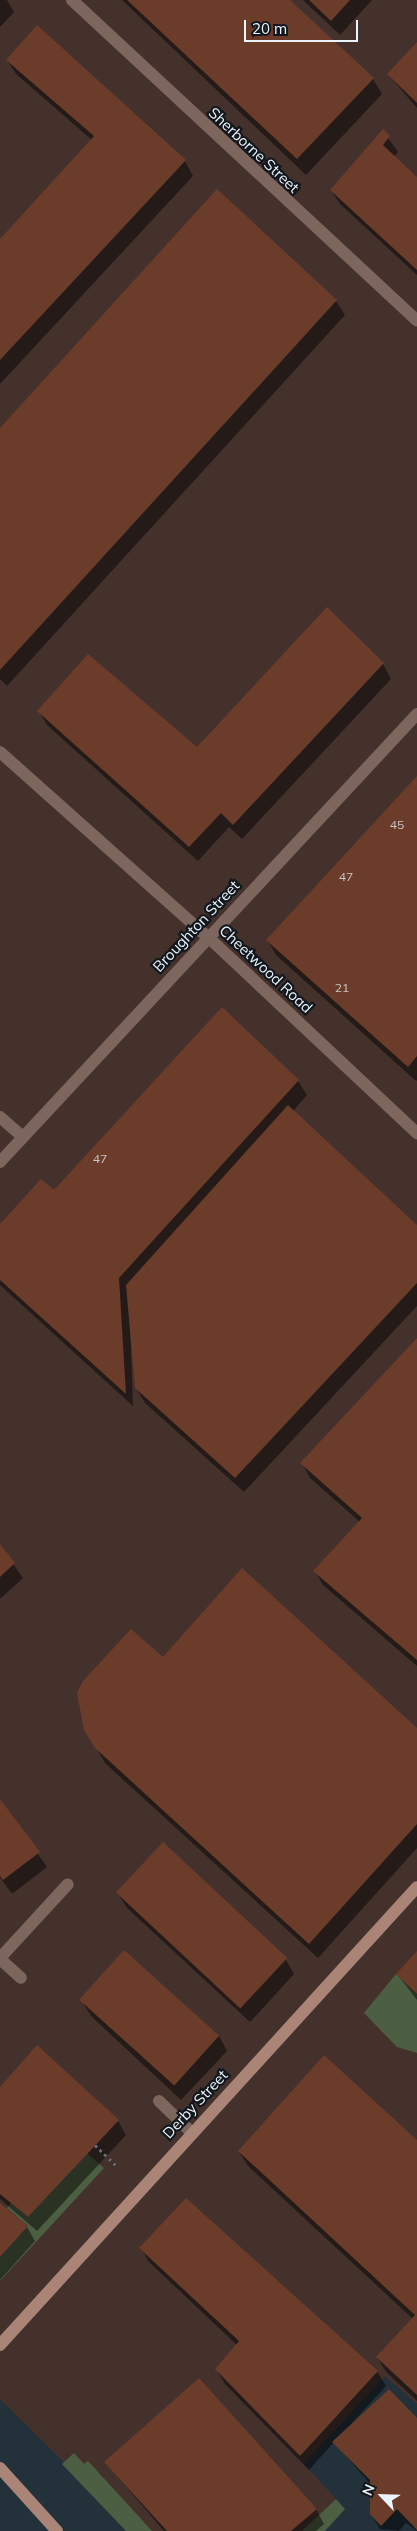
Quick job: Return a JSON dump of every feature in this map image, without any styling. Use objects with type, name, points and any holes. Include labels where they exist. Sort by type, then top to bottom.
[{"type":"street","name":"Sherborne Street","points":[[72,0],[417,321]]},
{"type":"street","name":"Broughton Street","points":[[0,1162],[208,936],[417,714]]},
{"type":"street","name":"Cheetwood Road","points":[[0,752],[208,936],[417,1133]]},
{"type":"street","points":[[0,1117],[23,1137]]},
{"type":"street","points":[[21,1978],[0,1959],[68,1884]]},
{"type":"street","name":"Derby Street","points":[[0,2345],[191,2132],[417,1888]]},
{"type":"street","points":[[159,2101],[191,2132]]},
{"type":"street","points":[[0,2468],[57,2531]]},
{"type":"path","points":[[95,2145],[118,2167]]},
{"type":"shaded area","points":[[0,0],[417,0],[417,2404],[385,2376],[304,2464],[336,2499],[303,2531],[133,2531],[0,2399]]},
{"type":"green space","points":[[396,1974],[417,1994],[417,2053],[397,2047],[364,2013]]},
{"type":"green space","points":[[87,2153],[104,2168],[0,2281],[0,2257],[28,2226],[7,2208],[11,2203],[28,2217]]},
{"type":"green space","points":[[74,2453],[84,2464],[88,2461],[152,2531],[126,2531],[62,2464]]},
{"type":"green space","points":[[336,2499],[345,2509],[325,2531],[302,2531]]},
{"type":"building","points":[[127,0],[290,0],[374,78],[297,159]]},
{"type":"building","points":[[309,0],[350,0],[331,21]]},
{"type":"building","points":[[37,25],[186,160],[0,360],[0,239],[94,136],[6,60]]},
{"type":"building","points":[[417,42],[417,103],[387,74]]},
{"type":"building","points":[[383,129],[390,136],[383,145],[417,177],[417,270],[330,190]]},
{"type":"building","points":[[217,189],[337,300],[0,670],[0,428]]},
{"type":"building","points":[[327,607],[384,663],[233,825],[221,813],[189,847],[37,711],[88,654],[197,747]]},
{"type":"building","points":[[417,776],[417,1056],[408,1067],[266,940]]},
{"type":"building","points":[[222,1007],[299,1080],[119,1278],[126,1394],[0,1280],[0,1224],[41,1179],[54,1190]]},
{"type":"building","points":[[288,1105],[417,1225],[417,1283],[235,1478],[135,1388],[126,1285]]},
{"type":"building","points":[[417,1338],[417,1660],[313,1571],[362,1518],[300,1463]]},
{"type":"building","points":[[0,1544],[15,1563],[0,1577]]},
{"type":"building","points":[[242,1568],[417,1728],[417,1824],[309,1944],[95,1748],[84,1730],[77,1693],[83,1681],[131,1629],[163,1657]]},
{"type":"building","points":[[0,1799],[40,1852],[3,1880],[0,1876]]},
{"type":"building","points":[[163,1842],[287,1958],[240,2008],[116,1892]]},
{"type":"building","points":[[124,1950],[219,2036],[174,2085],[79,2000]]},
{"type":"building","points":[[417,1951],[417,1994],[396,1974]]},
{"type":"building","points":[[37,2045],[119,2120],[28,2217],[0,2194],[0,2087]]},
{"type":"building","points":[[324,2055],[417,2140],[417,2395],[376,2357],[415,2315],[238,2151]]},
{"type":"building","points":[[186,2198],[378,2371],[300,2456],[215,2369],[239,2341],[139,2248]]},
{"type":"building","points":[[0,2203],[28,2226],[0,2257]]},
{"type":"building","points":[[199,2378],[317,2509],[291,2531],[167,2531],[104,2462]]},
{"type":"building","points":[[389,2389],[417,2418],[417,2530],[397,2509],[381,2526],[370,2514],[370,2480],[332,2442]]}]
